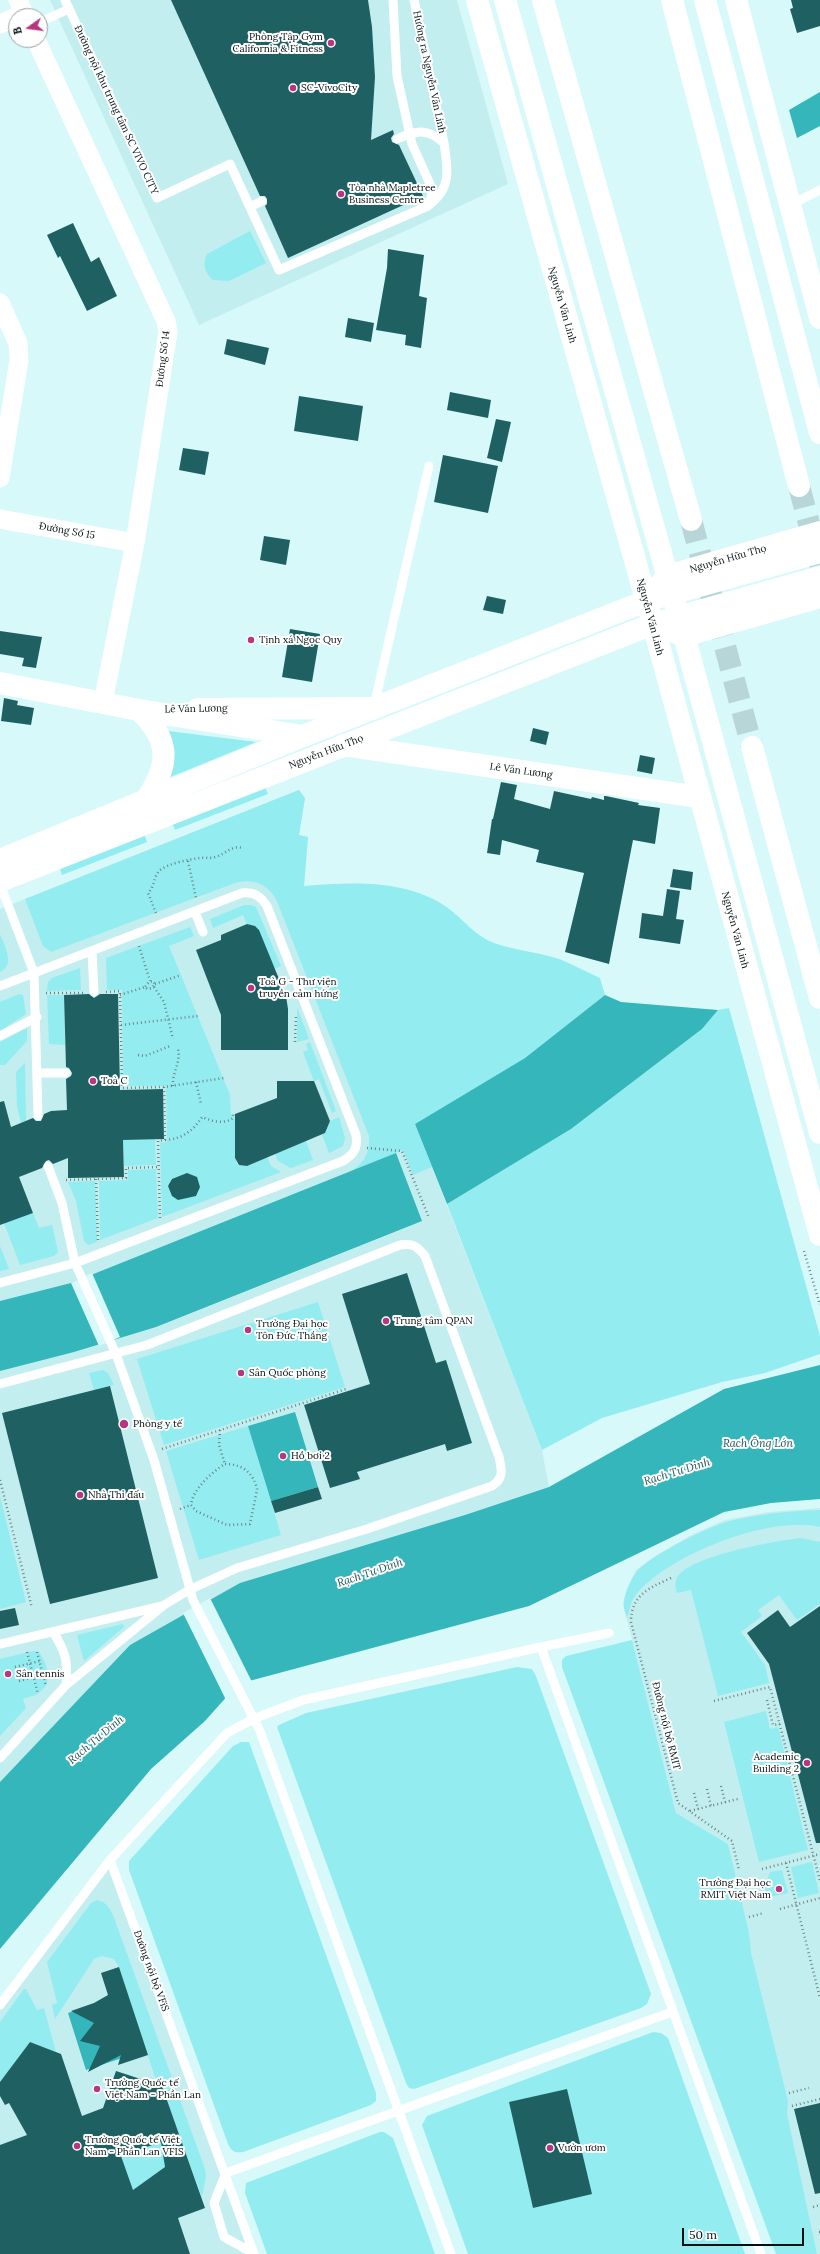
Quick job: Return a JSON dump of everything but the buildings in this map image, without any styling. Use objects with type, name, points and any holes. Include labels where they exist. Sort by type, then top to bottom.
[{"type":"main road","name":"Nguyễn Văn Linh","points":[[477,0],[653,624],[820,1236]]},
{"type":"main road","points":[[505,0],[670,585],[820,1133]]},
{"type":"main road","points":[[543,0],[690,520]]},
{"type":"main road","points":[[672,0],[799,486]]},
{"type":"main road","points":[[705,0],[820,433]]},
{"type":"main road","points":[[736,0],[820,318]]},
{"type":"main road","name":"Nguyễn Hữu Thọ","points":[[0,860],[303,736],[646,601],[670,585],[820,532]]},
{"type":"main road","name":"Nguyễn Hữu Thọ","points":[[670,585],[820,552]]},
{"type":"main road","name":"Nguyễn Hữu Thọ","points":[[681,626],[820,577]]},
{"type":"main road","name":"Nguyễn Hữu Thọ","points":[[0,880],[653,624],[681,626],[820,597]]},
{"type":"main road","name":"Lê Văn Lương","points":[[0,683],[139,710],[303,736]]},
{"type":"main road","name":"Lê Văn Lương","points":[[139,710],[326,706],[374,708]]},
{"type":"main road","points":[[139,710],[152,722],[159,736],[163,751],[163,767],[159,781],[146,800]]},
{"type":"main road","name":"Lê Văn Lương","points":[[343,745],[699,797]]},
{"type":"main road","points":[[752,747],[820,998]]},
{"type":"street","name":"Đường Số 14","points":[[40,48],[166,321],[168,332],[134,543],[103,702]]},
{"type":"street","points":[[0,303],[18,343],[19,360],[7,386],[0,478]]},
{"type":"street","name":"Đường Số 15","points":[[0,519],[134,543]]},
{"type":"lane","name":"Đường nội khu trung tâm SC VIVO CITY","points":[[64,0],[156,198],[230,164],[279,270],[428,206],[437,199],[445,187],[448,172],[444,143]]},
{"type":"lane","points":[[393,0],[397,76],[409,133],[430,184],[432,194],[428,206]]},
{"type":"lane","name":"Hướng ra Nguyễn Văn Linh","points":[[414,0],[444,143]]},
{"type":"lane","points":[[48,11],[69,9]]},
{"type":"lane","points":[[397,139],[409,133],[426,131],[436,136],[444,143]]},
{"type":"lane","points":[[790,206],[820,190]]},
{"type":"lane","points":[[250,207],[262,201]]},
{"type":"lane","points":[[374,708],[429,466]]},
{"type":"lane","points":[[0,884],[34,973],[37,1017],[38,1116]]},
{"type":"lane","points":[[0,986],[242,893],[252,892],[261,897],[267,906],[356,1135],[357,1146],[353,1154],[343,1161],[75,1263],[0,1283]]},
{"type":"lane","points":[[195,912],[203,932]]},
{"type":"lane","points":[[92,950],[94,992]]},
{"type":"lane","points":[[0,1036],[37,1017]]},
{"type":"lane","points":[[38,1073],[66,1073]]},
{"type":"lane","points":[[48,1166],[62,1203],[75,1263],[116,1354],[154,1460],[192,1600],[260,1731],[451,2254]]},
{"type":"lane","points":[[0,1384],[148,1345],[400,1245],[410,1243],[418,1247],[425,1256],[499,1457],[503,1472],[499,1482],[492,1486],[366,1529],[237,1568],[189,1590],[164,1605],[66,1685],[0,1758]]},
{"type":"lane","points":[[0,1644],[164,1605]]},
{"type":"lane","points":[[53,1632],[63,1647],[68,1665],[66,1685]]},
{"type":"lane","points":[[0,2005],[110,1860],[227,1733],[251,1716],[303,1700],[609,1633]]},
{"type":"lane","points":[[541,1647],[672,2012],[761,2254]]},
{"type":"lane","name":"Đường nội bộ VFiS","points":[[110,1860],[226,2173],[253,2254]]},
{"type":"lane","points":[[253,2254],[224,2237],[214,2203],[226,2173],[672,2012]]},
{"type":"path","points":[[157,916],[148,893],[153,888],[158,872],[169,865],[188,862],[200,858],[216,857],[232,847],[244,848]]},
{"type":"path","points":[[188,862],[196,901]]},
{"type":"path","points":[[138,943],[150,981],[155,985],[164,1002],[167,1020],[173,1039]]},
{"type":"path","points":[[45,993],[120,992],[120,994],[145,987],[147,989],[182,975]]},
{"type":"path","points":[[145,987],[146,982],[150,981]]},
{"type":"path","points":[[120,994],[122,1088],[164,1087],[224,1078]]},
{"type":"path","points":[[295,1042],[296,1012]]},
{"type":"path","points":[[121,1024],[198,1016]]},
{"type":"path","points":[[138,1055],[151,1054],[170,1046]]},
{"type":"path","points":[[173,1086],[174,1074],[179,1063],[178,1049]]},
{"type":"path","points":[[196,1082],[200,1104]]},
{"type":"path","points":[[164,1087],[165,1140]]},
{"type":"path","points":[[160,1221],[158,1141],[179,1138],[188,1133],[202,1117],[210,1121],[223,1122],[233,1118],[233,1114]]},
{"type":"path","points":[[367,1148],[402,1151],[428,1218]]},
{"type":"path","points":[[64,1181],[126,1178],[126,1168],[158,1167]]},
{"type":"path","points":[[96,1179],[98,1244]]},
{"type":"path","points":[[804,1251],[820,1305]]},
{"type":"path","points":[[160,1450],[346,1389]]},
{"type":"path","points":[[220,1430],[220,1445],[225,1464]]},
{"type":"path","points":[[225,1464],[237,1464],[244,1467],[249,1472],[257,1490],[250,1524],[227,1525],[196,1511],[191,1505],[192,1500],[206,1480],[218,1468],[225,1464]]},
{"type":"path","points":[[0,1480],[32,1608]]},
{"type":"path","points":[[175,1511],[191,1505]]},
{"type":"path","name":"Đường nội bộ RMIT","points":[[671,1578],[652,1586],[635,1601],[631,1610],[631,1622],[678,1803],[732,1841],[739,1870]]},
{"type":"path","points":[[27,1652],[38,1694]]},
{"type":"path","points":[[37,1652],[46,1686]]},
{"type":"path","points":[[15,1668],[40,1661]]},
{"type":"path","points":[[19,1681],[43,1675]]},
{"type":"path","points":[[714,1701],[770,1687],[820,1881]]},
{"type":"path","points":[[767,1700],[773,1725],[780,1724]]},
{"type":"path","points":[[721,1786],[725,1802]]},
{"type":"path","points":[[707,1789],[711,1806]]},
{"type":"path","points":[[694,1793],[698,1809]]},
{"type":"path","points":[[689,1811],[738,1799]]},
{"type":"path","points":[[762,1869],[820,1854]]},
{"type":"path","points":[[786,1863],[820,1998]]},
{"type":"path","points":[[780,1909],[820,1898]]},
{"type":"path","points":[[749,1917],[764,1913]]},
{"type":"path","points":[[789,2093],[809,2088]]},
{"type":"path","points":[[792,2106],[820,2099]]},
{"type":"path","points":[[813,2207],[820,2205]]},
{"type":"shaded area","points":[[50,0],[457,0],[508,184],[199,325]]},
{"type":"shaded area","points":[[250,231],[266,263],[229,281],[213,280],[205,268],[205,258],[207,254]]},
{"type":"shaded area","points":[[168,731],[256,742],[168,778]]},
{"type":"shaded area","points":[[265,787],[268,794],[175,830],[172,823]]},
{"type":"shaded area","name":"Trường Đại học Tôn Đức Thắng","points":[[299,790],[305,798],[299,835],[308,837],[304,886],[432,1167],[542,1450],[549,1487],[466,1515],[130,1645],[0,1782],[0,909]]},
{"type":"shaded area","points":[[299,790],[305,798],[299,835],[308,837],[304,886],[341,884],[379,885],[397,887],[415,892],[448,908],[475,932],[487,940],[509,947],[556,958],[600,978],[605,995],[525,1058],[415,1124],[432,1167],[413,1175],[403,1150],[348,1173],[354,1170],[365,1158],[369,1136],[277,901],[265,887],[248,881],[235,883],[51,952],[43,946],[25,899]]},
{"type":"shaded area","points":[[144,834],[147,842],[62,875],[59,866]]},
{"type":"shaded area","points":[[244,905],[256,907],[281,966],[274,969],[257,928],[247,924],[243,915],[213,928],[210,919]]},
{"type":"shaded area","points":[[190,927],[194,936],[169,946],[230,1095],[231,1115],[235,1114],[236,1162],[239,1165],[247,1166],[267,1157],[271,1166],[281,1172],[162,1217],[160,1143],[167,1142],[166,1086],[123,1086],[122,990],[107,990],[106,958]]},
{"type":"shaded area","points":[[0,934],[8,954],[8,960],[5,969],[0,972]]},
{"type":"shaded area","points":[[80,968],[81,990],[47,991],[48,982],[52,978]]},
{"type":"shaded area","points":[[19,994],[23,995],[26,1014],[0,1031],[0,1002]]},
{"type":"shaded area","points":[[47,995],[64,995],[65,1045],[49,1044]]},
{"type":"shaded area","points":[[297,1007],[309,1039],[297,1042]]},
{"type":"shaded area","points":[[729,1008],[820,1336],[820,1354],[765,1373],[722,1382],[602,1418],[542,1450],[447,1204],[571,1129],[702,1029],[718,1010]]},
{"type":"shaded area","points":[[27,1028],[27,1041],[5,1065],[0,1065],[0,1042]]},
{"type":"shaded area","points":[[310,1042],[336,1111],[332,1113],[319,1079],[314,1081],[303,1052],[308,1050],[306,1044]]},
{"type":"shaded area","points":[[25,1063],[26,1121],[21,1123],[17,1106],[16,1072]]},
{"type":"shaded area","points":[[339,1117],[345,1138],[343,1146],[329,1153],[322,1135],[325,1133],[330,1121]]},
{"type":"shaded area","points":[[155,1139],[156,1165],[124,1166],[123,1140]]},
{"type":"shaded area","points":[[306,1141],[313,1160],[291,1168],[278,1161],[275,1154]]},
{"type":"shaded area","points":[[156,1169],[158,1218],[100,1240],[99,1181],[128,1180],[128,1170]]},
{"type":"shaded area","points":[[95,1181],[97,1242],[88,1245],[84,1241],[76,1201],[68,1182]]},
{"type":"shaded area","points":[[33,1213],[39,1228],[52,1225],[58,1252],[54,1256],[20,1265],[4,1223]]},
{"type":"shaded area","points":[[0,1246],[9,1269],[0,1271]]},
{"type":"shaded area","name":"Sân Quốc phòng","points":[[318,1302],[345,1387],[164,1445],[137,1359]]},
{"type":"shaded area","points":[[103,1370],[108,1373],[114,1385],[94,1390],[89,1373]]},
{"type":"shaded area","points":[[248,1426],[281,1535],[199,1560],[166,1451]]},
{"type":"shaded area","points":[[0,1496],[26,1602],[0,1609]]},
{"type":"shaded area","name":"Trường Đại học RMIT Việt Nam","points":[[820,1508],[820,2254],[808,2254],[728,1844],[676,1813],[623,1604],[627,1588],[636,1570],[655,1556],[691,1535],[725,1520],[769,1512]]},
{"type":"shaded area","points":[[820,1510],[820,1527],[799,1525],[774,1527],[748,1533],[694,1553],[670,1566],[650,1581],[635,1596],[627,1618],[624,1607],[624,1599],[633,1577],[645,1564],[667,1550],[693,1536],[726,1522],[773,1513]]},
{"type":"shaded area","points":[[800,1538],[820,1542],[820,1604],[797,1620],[779,1595],[758,1610],[762,1616],[741,1632],[765,1665],[769,1683],[718,1696],[691,1590],[677,1593],[675,1584],[677,1578],[684,1570],[714,1556],[772,1542]]},
{"type":"shaded area","points":[[123,1624],[124,1627],[84,1661],[77,1635]]},
{"type":"shaded area","points":[[632,1640],[676,1813],[728,1844],[749,1933],[751,1953],[788,2101],[787,2114],[817,2254],[776,2254],[562,1667],[562,1660],[566,1656]]},
{"type":"shaded area","points":[[33,1651],[39,1652],[44,1660],[48,1677],[46,1686],[38,1694],[23,1699],[26,1708],[0,1736],[0,1659]]},
{"type":"shaded area","points":[[517,1667],[532,1669],[536,1676],[651,1994],[647,2004],[641,2008],[414,2089],[409,2088],[277,1727],[306,1713]]},
{"type":"shaded area","points":[[766,1711],[770,1729],[778,1727],[808,1850],[759,1862],[724,1722]]},
{"type":"shaded area","points":[[241,1742],[249,1742],[376,2093],[376,2101],[371,2105],[243,2152],[238,2152],[232,2150],[228,2144],[129,1870],[129,1861],[233,1746]]},
{"type":"shaded area","name":"Trường Quốc tế Việt Nam - Phần Lan","points":[[110,1860],[254,2254],[0,2254],[0,2005]]},
{"type":"shaded area","points":[[812,1862],[819,1893],[798,1898],[791,1867]]},
{"type":"shaded area","points":[[782,1870],[788,1893],[766,1898],[765,1886],[770,1872]]},
{"type":"shaded area","points":[[97,1900],[107,1905],[113,1915],[205,2169],[206,2176],[202,2197],[184,2148],[164,2163],[165,2167],[133,2190],[121,2156],[179,2135],[162,2086],[155,2077],[119,1967],[114,1959],[102,1956],[94,1959],[55,2019],[52,2005],[57,2003],[47,1962],[91,1903]]},
{"type":"shaded area","points":[[24,1989],[26,1989],[37,2010],[44,2008],[56,2052],[30,2042],[0,2082],[0,2022]]},
{"type":"shaded area","points":[[653,2032],[661,2033],[668,2038],[745,2254],[468,2254],[422,2125],[427,2116]]},
{"type":"shaded area","points":[[380,2132],[384,2132],[393,2138],[435,2254],[267,2254],[245,2193],[246,2183]]},
{"type":"water","points":[[820,92],[820,126],[797,138],[789,110]]},
{"type":"water","points":[[605,995],[621,1002],[718,1010],[702,1029],[571,1129],[447,1204],[415,1124],[525,1058]]},
{"type":"water","points":[[396,1153],[422,1221],[156,1327],[74,1352],[0,1371],[0,1301],[71,1283]]},
{"type":"water","name":"Rạch Ông Lớn","points":[[820,1365],[820,1499],[771,1503],[724,1512],[529,1606],[238,1684],[205,1721],[151,1769],[0,1949],[0,1782],[130,1645],[240,1583],[465,1515],[549,1487],[724,1389]]},
{"type":"water","name":"Hồ bơi 2","points":[[295,1412],[318,1487],[271,1501],[248,1426]]},
{"type":"water","points":[[109,1999],[128,2056],[86,2070],[68,2013]]},
{"type":"pier","points":[[92,1273],[120,1337],[99,1346],[71,1283]]},
{"type":"pier","points":[[210,1598],[252,1682],[239,1685],[226,1700],[183,1613]]},
{"type":"tunnel","points":[[799,486],[820,565]]},
{"type":"tunnel","points":[[691,520],[752,747]]},
{"type":"place","name":"Phòng Tập Gym California & Fitness","points":[[331,43]]},
{"type":"place","name":"SC-VivoCity","points":[[293,88]]},
{"type":"place","name":"Tòa nhà Mapletree Business Centre","points":[[341,194]]},
{"type":"place","name":"Tịnh xá Ngọc Quy","points":[[251,640]]},
{"type":"place","name":"Toà G - Thư viện truyền cảm hứng","points":[[251,988]]},
{"type":"place","name":"Toà C","points":[[93,1081]]},
{"type":"place","name":"Trung tâm QPAN","points":[[386,1321]]},
{"type":"place","name":"Trường Đại học Tôn Đức Thắng","points":[[248,1330]]},
{"type":"place","name":"Sân Quốc phòng","points":[[241,1373]]},
{"type":"place","name":"Phòng y tế","points":[[124,1424]]},
{"type":"place","name":"Hồ bơi 2","points":[[283,1456]]},
{"type":"place","name":"Nhà Thi đấu","points":[[80,1495]]},
{"type":"place","name":"Sân tennis","points":[[8,1674]]},
{"type":"place","name":"Academic Building 2","points":[[807,1763]]},
{"type":"place","name":"Trường Đại học RMIT Việt Nam","points":[[779,1889]]},
{"type":"place","name":"Trường Quốc tế Việt Nam - Phần Lan","points":[[97,2089]]},
{"type":"place","name":"Trường Quốc tế Việt Nam - Phần Lan VFIS","points":[[77,2146]]},
{"type":"place","name":"Vườn ươm","points":[[550,2148]]},
{"type":"water label","name":"Rạch Tư Dinh","points":[[677,1472]]},
{"type":"water label","name":"Rạch Tư Dinh","points":[[370,1573]]},
{"type":"water label","name":"Rạch Tư Dinh","points":[[96,1740]]}]
